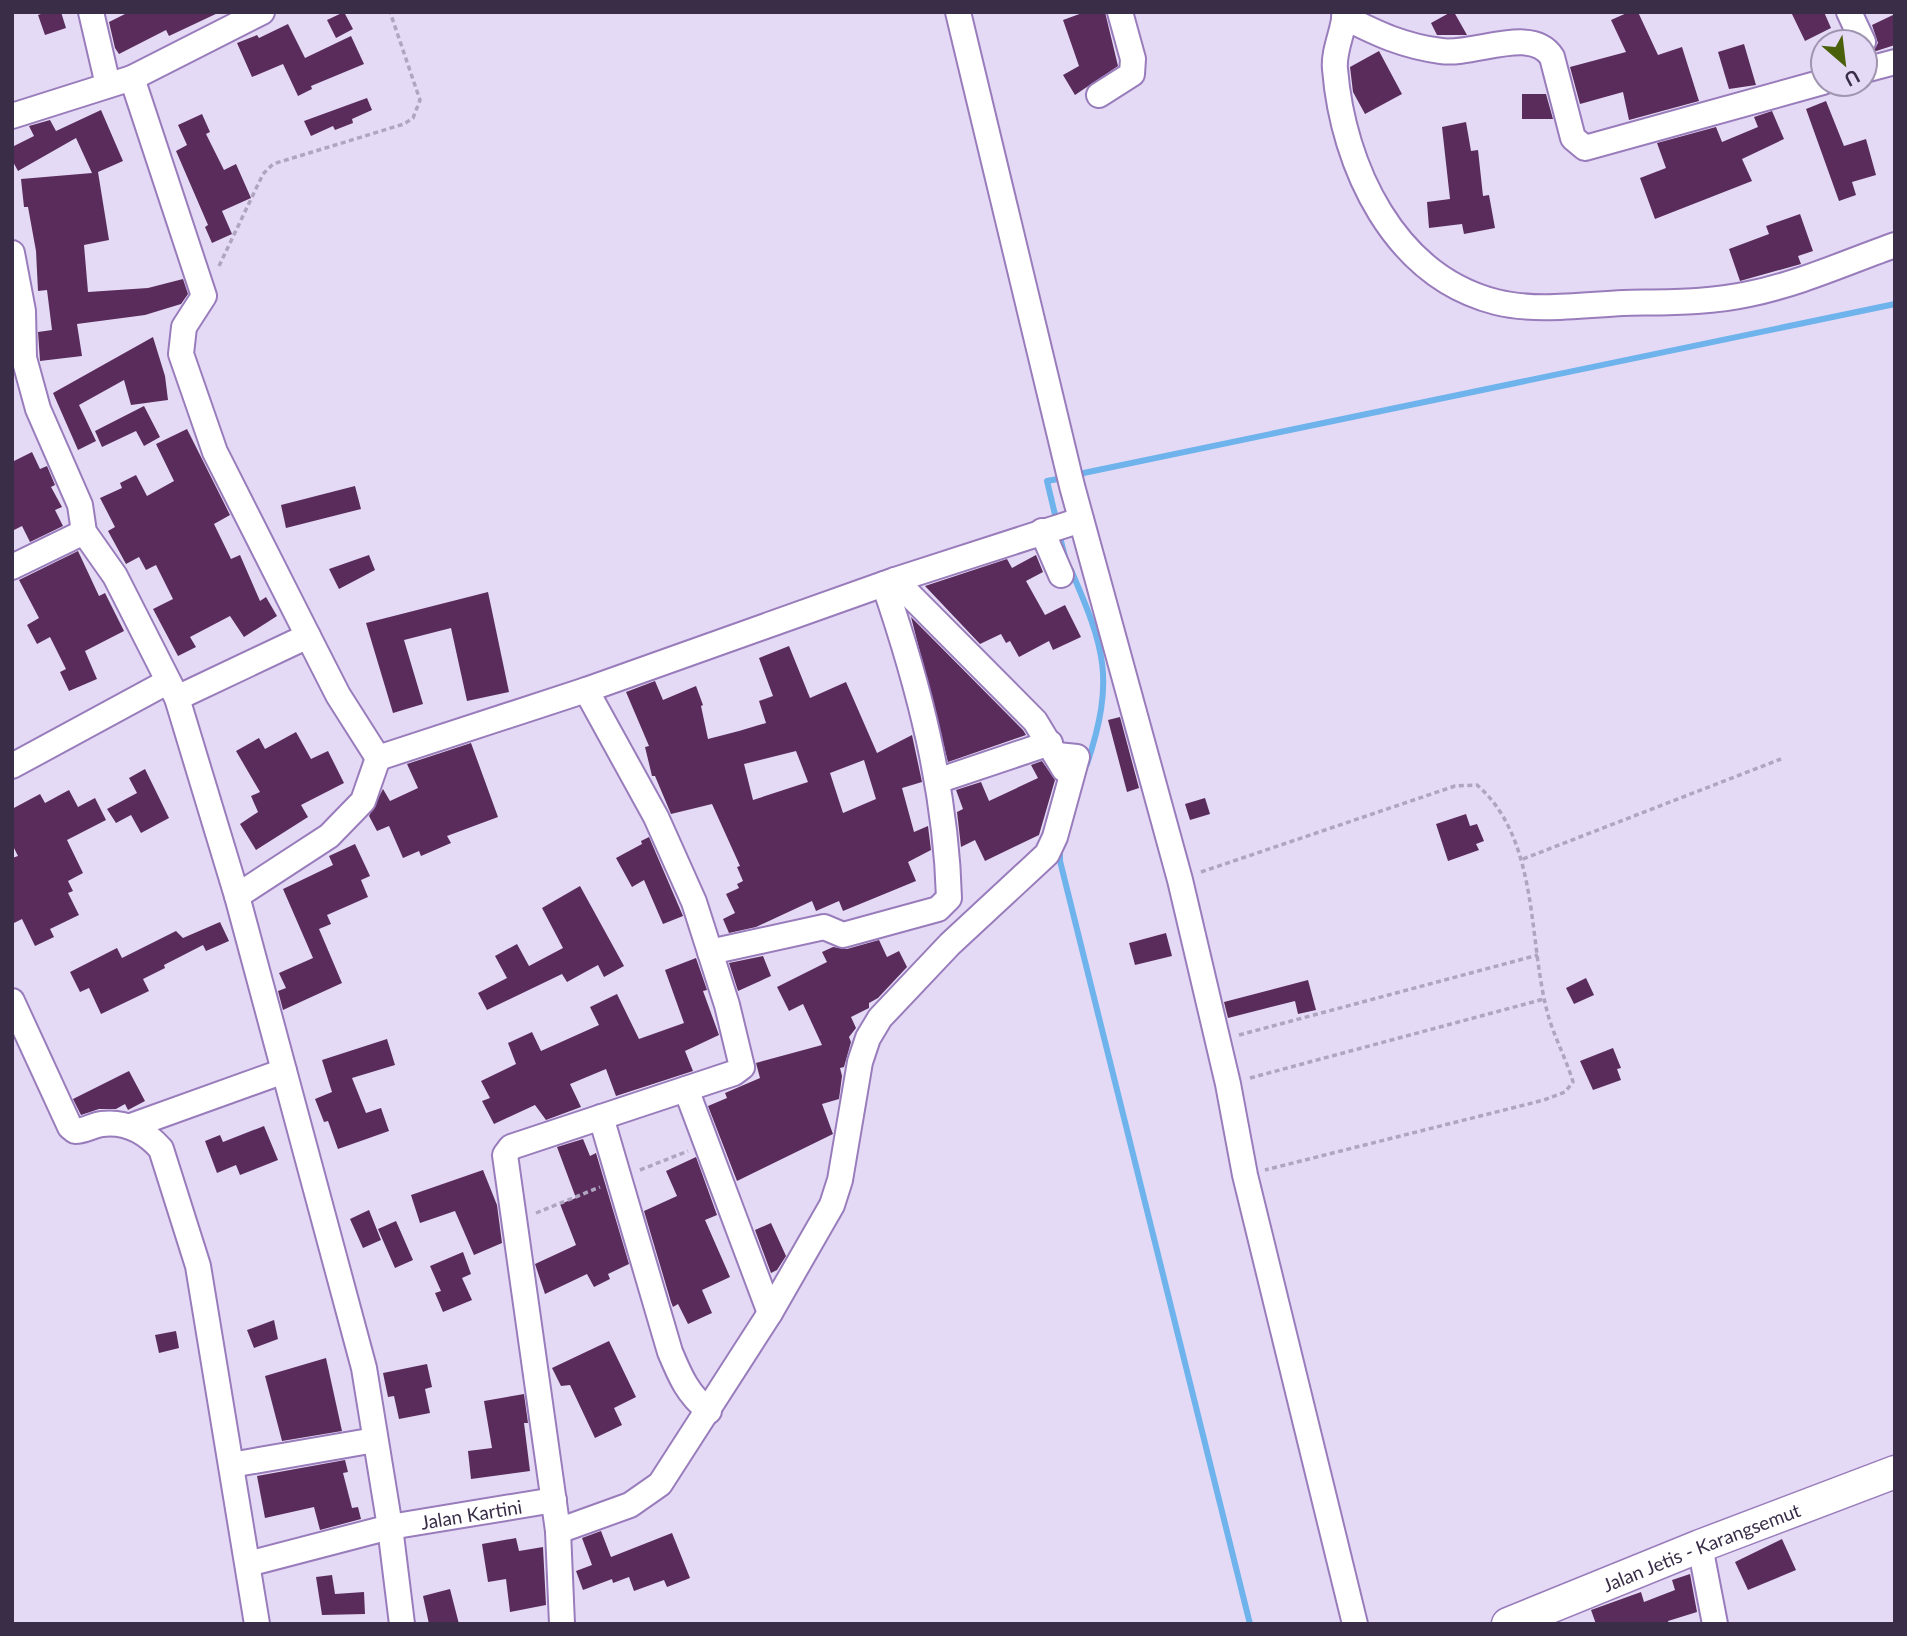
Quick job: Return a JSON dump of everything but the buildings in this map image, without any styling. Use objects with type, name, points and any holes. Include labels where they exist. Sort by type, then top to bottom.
[{"type":"main road","name":"Jalan Jetis - Karangsemut","points":[[1508,1624],[1700,1546],[1895,1472]]},
{"type":"street","points":[[90,12],[204,296],[184,327],[181,354],[215,452],[338,695],[377,758],[363,801],[329,836],[237,896]]},
{"type":"street","points":[[12,116],[120,82],[262,12]]},
{"type":"street","points":[[958,12],[1070,478],[1060,526],[1061,575]]},
{"type":"street","points":[[1099,95],[1132,74],[1133,59],[1120,12]]},
{"type":"street","points":[[1849,12],[1857,28]]},
{"type":"street","points":[[1809,86],[1586,148],[1573,138],[1552,57],[1545,46],[1530,41],[1444,52],[1396,43],[1344,15],[1334,66],[1340,111],[1372,203],[1416,259],[1463,289],[1497,302],[1540,306],[1710,300],[1751,294],[1895,245]]},
{"type":"street","points":[[12,254],[21,300],[24,358],[38,409],[80,505],[84,532],[115,576],[172,690],[237,896],[364,1368],[390,1527],[402,1624]]},
{"type":"street","points":[[377,758],[586,690],[890,582],[1060,526]]},
{"type":"street","points":[[1060,526],[1180,880],[1228,1084],[1245,1175],[1354,1624]]},
{"type":"street","points":[[12,567],[84,532]]},
{"type":"street","points":[[890,582],[1035,721],[1053,749]]},
{"type":"street","points":[[710,952],[824,927],[843,935],[944,906],[949,895],[937,781],[920,699],[890,582]]},
{"type":"street","points":[[12,766],[172,690],[308,636]]},
{"type":"street","points":[[562,1624],[558,1531],[505,1154],[512,1147],[734,1073],[742,1067],[742,1058],[694,902],[669,843],[586,690]]},
{"type":"street","points":[[558,1531],[647,1495],[665,1476],[709,1411],[770,1313],[832,1205],[840,1180],[860,1062],[868,1038],[880,1018],[943,952],[1047,854],[1055,837],[1077,757],[1053,749],[937,781]]},
{"type":"street","points":[[12,1001],[70,1127],[75,1131],[103,1124],[131,1126],[149,1135],[161,1149],[198,1266],[257,1624]]},
{"type":"street","points":[[131,1126],[284,1071]]},
{"type":"street","points":[[686,1089],[770,1313]]},
{"type":"street","points":[[601,1117],[670,1352],[681,1379],[694,1399],[709,1411]]},
{"type":"street","points":[[231,1465],[375,1440]]},
{"type":"street","name":"Jalan Kartini","points":[[248,1564],[390,1527],[554,1500]]},
{"type":"street","points":[[1700,1546],[1715,1624]]},
{"type":"path","points":[[204,296],[263,174],[273,164],[404,124],[413,118],[420,100],[390,12]]},
{"type":"path","points":[[1523,859],[1781,759]]},
{"type":"path","points":[[1180,880],[1467,783],[1477,785],[1489,795],[1523,859],[1545,999],[1573,1082],[1565,1092],[1518,1107],[1245,1175]]},
{"type":"path","points":[[1217,1041],[1538,955]]},
{"type":"path","points":[[1228,1084],[1545,999]]},
{"type":"waterway","points":[[1074,475],[1895,304]]},
{"type":"waterway","points":[[1057,523],[1047,481],[1063,478]]},
{"type":"waterway","points":[[1059,533],[1065,557]]},
{"type":"waterway","points":[[1071,570],[1092,622],[1102,665],[1101,709],[1087,764]]},
{"type":"waterway","points":[[1060,848],[1060,861],[1250,1624]]}]
